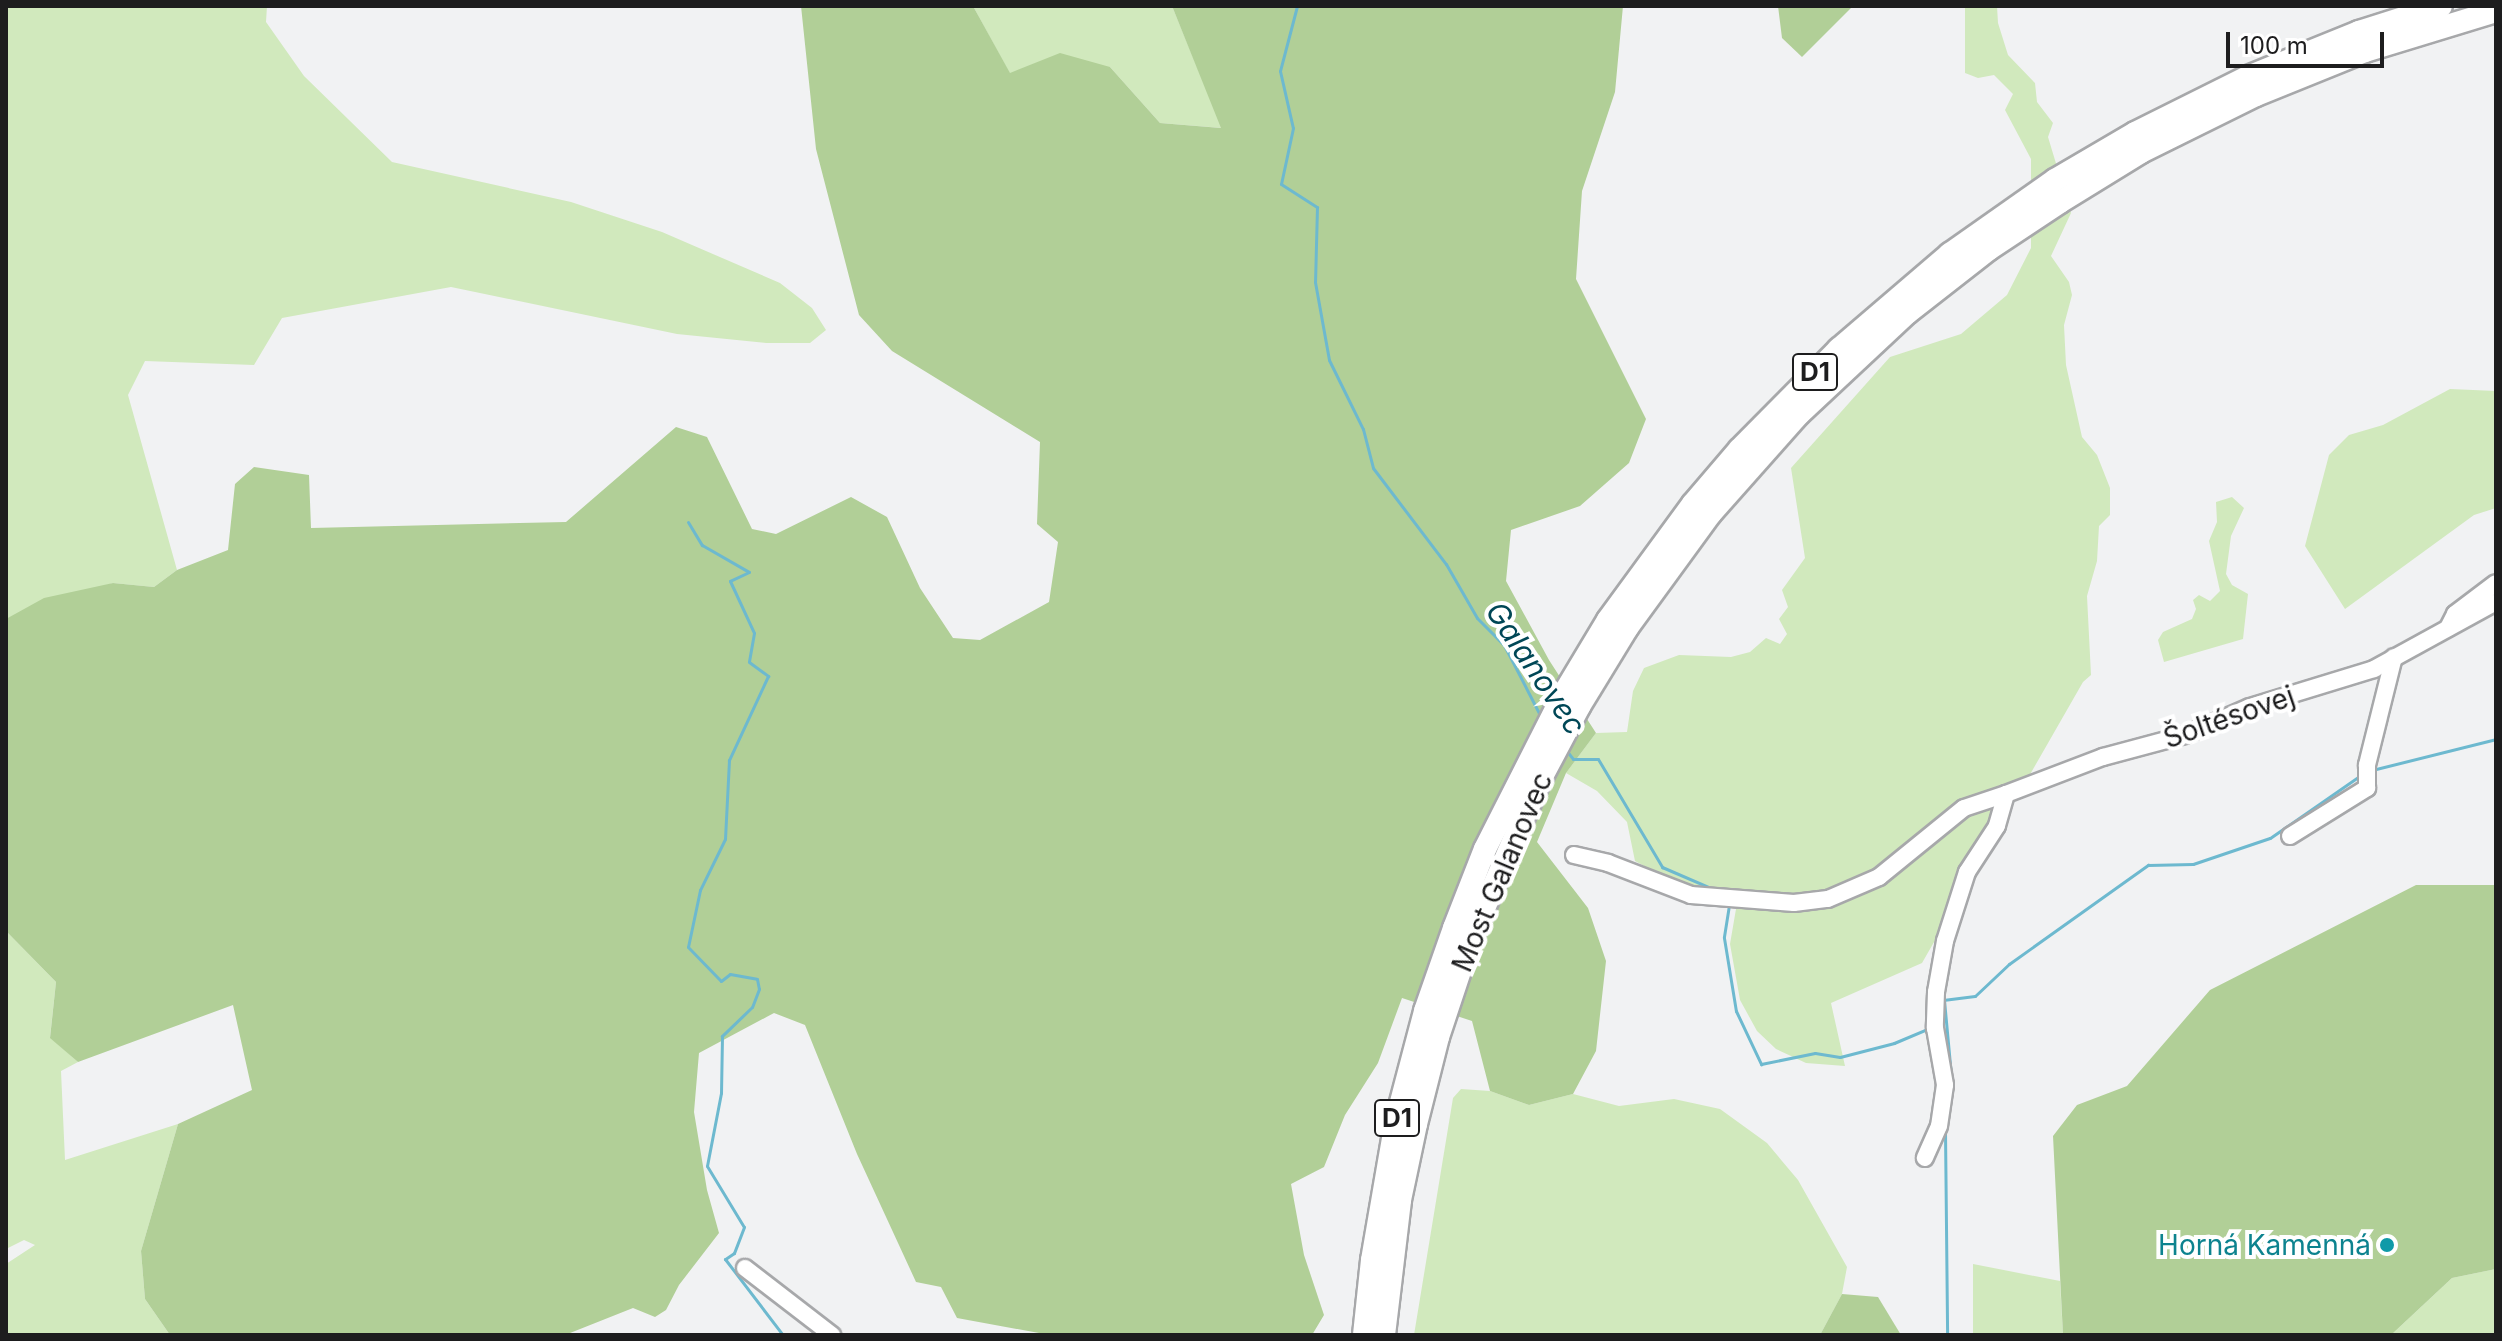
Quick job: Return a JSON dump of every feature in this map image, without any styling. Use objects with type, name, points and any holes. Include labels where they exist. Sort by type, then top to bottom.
[{"type":"highway","name":"D1","points":[[2095,168],[2248,77],[2359,32],[2441,6]]},
{"type":"highway","name":"D1","points":[[2095,168],[2313,70],[2496,11]]},
{"type":"highway","name":"Most Galanovec","points":[[1443,985],[1485,849],[1563,695],[1608,620],[1702,509],[1787,399],[1896,298],[2025,224],[2095,168]]},
{"type":"highway","name":"D1","points":[[1364,1335],[1389,1153],[1409,1066],[1443,985]]},
{"type":"highway","name":"D1","points":[[1384,1335],[1410,1150],[1443,985]]},
{"type":"street","name":"Šoltésovej","points":[[2448,630],[2455,614],[2496,583]]},
{"type":"street","name":"Šoltésovej","points":[[2006,794],[2103,757],[2185,735],[2250,707],[2374,669],[2496,602]]},
{"type":"street","points":[[2290,836],[2367,788],[2368,770],[2394,657]]},
{"type":"street","points":[[1574,855],[1608,863],[1691,895],[1794,903],[1828,899],[1879,877],[1964,808],[2006,794]]},
{"type":"street","points":[[1925,1158],[1939,1126],[1945,1085],[1935,1028],[1936,992],[1945,941],[1967,872],[1997,826],[2006,794]]},
{"type":"street","points":[[745,1268],[832,1335]]},
{"type":"green space","points":[[6,6],[267,6],[266,22],[304,76],[392,162],[571,202],[662,232],[780,283],[812,308],[826,330],[810,343],[766,343],[677,334],[451,287],[282,318],[254,365],[145,361],[128,395],[177,570],[154,587],[113,583],[6,619]]},
{"type":"green space","points":[[801,6],[973,6],[1010,73],[1060,53],[1110,67],[1160,123],[1221,128],[1172,6],[1623,6],[1615,92],[1582,191],[1576,279],[1646,419],[1629,463],[1580,506],[1511,530],[1506,581],[1549,660],[1596,733],[1566,773],[1537,842],[1588,908],[1606,961],[1596,1051],[1573,1094],[1529,1105],[1490,1091],[1472,1021],[1402,998],[1378,1063],[1345,1115],[1324,1167],[1291,1184],[1304,1255],[1324,1315],[1312,1335],[1050,1335],[957,1318],[941,1287],[916,1282],[857,1154],[805,1025],[774,1013],[699,1053],[694,1112],[707,1190],[719,1233],[679,1285],[666,1310],[655,1317],[633,1308],[565,1335],[170,1335],[145,1299],[141,1251],[178,1124],[252,1090],[233,1005],[78,1062],[50,1038],[56,982],[6,931],[6,619],[44,598],[113,583],[154,587],[177,570],[228,550],[235,484],[254,467],[309,475],[311,528],[566,522],[676,427],[707,437],[752,529],[776,534],[851,497],[887,517],[920,588],[953,638],[980,640],[1049,602],[1058,542],[1037,524],[1040,442],[892,351],[859,315],[816,149]]},
{"type":"green space","points":[[973,6],[1172,6],[1222,128],[1160,123],[1110,67],[1010,74]]},
{"type":"green space","points":[[1778,6],[1853,6],[1802,57],[1782,38]]},
{"type":"green space","points":[[1965,6],[1997,6],[1998,23],[2008,55],[2035,83],[2037,102],[2053,123],[2048,137],[2071,213],[2051,256],[2069,282],[2072,295],[2064,325],[2066,365],[2082,437],[2097,455],[2110,488],[2110,515],[2099,526],[2097,561],[2087,596],[2091,675],[2083,682],[1922,963],[1831,1003],[1845,1066],[1806,1063],[1776,1049],[1757,1031],[1740,1000],[1730,944],[1736,909],[1707,892],[1691,891],[1635,861],[1627,822],[1597,791],[1566,773],[1596,733],[1627,732],[1633,691],[1644,668],[1679,655],[1731,657],[1750,652],[1766,638],[1780,644],[1787,634],[1779,619],[1788,607],[1782,590],[1805,558],[1791,468],[1890,357],[1961,334],[2007,295],[2031,248],[2031,159],[2005,110],[2013,94],[1994,75],[1978,78],[1965,73]]},
{"type":"green space","points":[[2450,389],[2496,391],[2496,508],[2474,515],[2345,609],[2305,546],[2329,455],[2349,435],[2383,425]]},
{"type":"green space","points":[[2232,497],[2244,508],[2231,536],[2226,574],[2232,585],[2248,594],[2243,639],[2164,662],[2158,640],[2163,632],[2192,619],[2196,609],[2193,600],[2199,595],[2210,601],[2220,591],[2209,541],[2217,522],[2216,502]]},
{"type":"green space","points":[[2416,885],[2496,885],[2496,1269],[2452,1278],[2391,1335],[2063,1335],[2053,1136],[2077,1105],[2127,1086],[2210,990]]},
{"type":"green space","points":[[6,931],[56,982],[50,1037],[78,1062],[61,1071],[65,1160],[178,1124],[141,1251],[145,1299],[170,1335],[6,1335],[6,1264],[35,1245],[24,1240],[6,1249]]},
{"type":"green space","points":[[1461,1089],[1490,1091],[1529,1105],[1573,1094],[1619,1106],[1674,1099],[1720,1109],[1767,1143],[1798,1180],[1847,1267],[1842,1294],[1820,1335],[1414,1335],[1453,1098]]},
{"type":"green space","points":[[1973,1264],[2060,1281],[2063,1335],[1973,1335]]},
{"type":"green space","points":[[2496,1269],[2496,1335],[2391,1335],[2452,1278]]},
{"type":"green space","points":[[1842,1294],[1878,1297],[1901,1335],[1820,1335]]},
{"type":"waterway","name":"Galanovec","points":[[1297,6],[1280,71],[1293,128],[1281,184],[1317,207],[1315,282],[1329,360],[1363,429],[1373,468],[1446,564],[1477,618],[1504,645],[1542,719]]},
{"type":"waterway","points":[[688,522],[702,545],[749,572],[730,581],[754,633],[749,662],[768,676],[729,760],[725,839],[700,890],[688,947],[721,981],[730,974],[757,979],[759,989],[752,1007],[722,1036],[721,1093],[707,1166],[744,1227],[734,1253],[725,1259],[783,1335]]},
{"type":"waterway","name":"Galanovec","points":[[2372,770],[2496,739]]},
{"type":"waterway","name":"Galanovec","points":[[1566,750],[1573,759],[1598,759],[1662,867],[1713,889]]},
{"type":"waterway","name":"Galanovec","points":[[1943,1000],[1975,996],[2009,964],[2148,865],[2193,864],[2270,838],[2361,775]]},
{"type":"waterway","name":"Galanovec","points":[[1729,905],[1724,938],[1736,1011],[1761,1064],[1815,1053],[1840,1057],[1894,1043],[1930,1028]]},
{"type":"waterway","points":[[1944,1000],[1951,1076]]},
{"type":"waterway","points":[[1945,1131],[1947,1335]]},
{"type":"place","name":"Horná Kamenná","points":[[2387,1245]]}]
